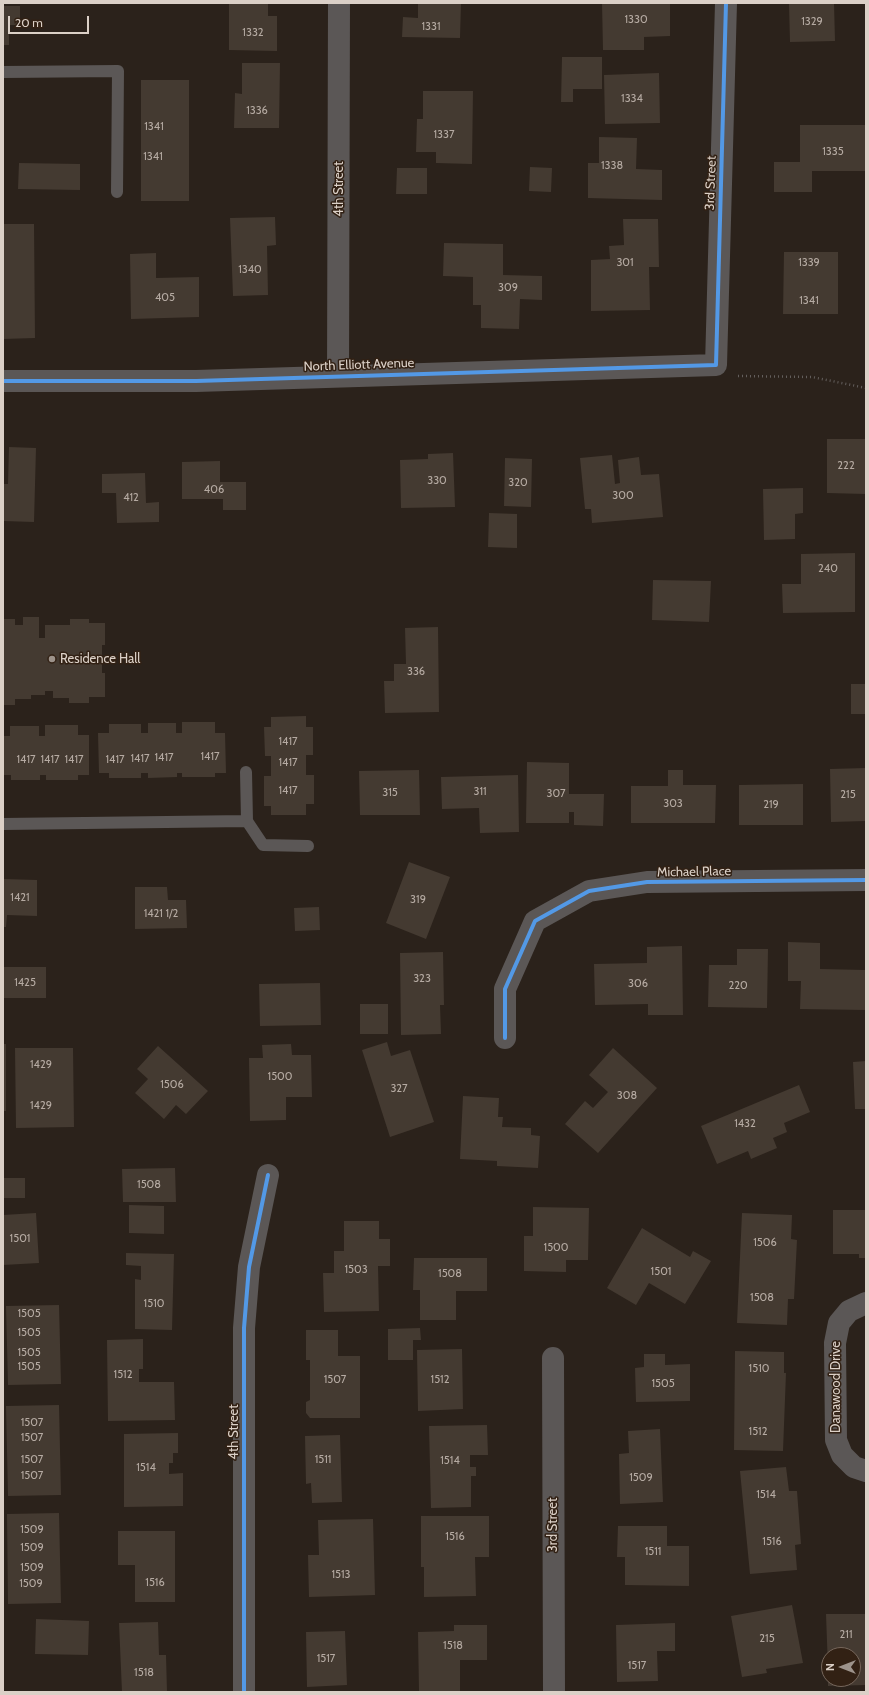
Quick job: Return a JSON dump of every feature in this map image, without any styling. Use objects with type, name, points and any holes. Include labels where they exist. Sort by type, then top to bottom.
[{"type":"street","name":"4th Street","points":[[338,376],[339,3]]},
{"type":"street","name":"3rd Street","points":[[716,364],[726,3]]},
{"type":"street","name":"North Elliott Avenue","points":[[3,380],[196,381],[716,364]]},
{"type":"street","name":"Michael Place","points":[[505,1038],[505,989],[535,922],[589,891],[647,882],[866,880]]},
{"type":"street","name":"4th Street","points":[[244,1692],[244,1328],[249,1267],[268,1175]]},
{"type":"street","name":"Danawood Drive","points":[[866,1303],[849,1311],[839,1322],[835,1343],[836,1440],[842,1455],[854,1467],[866,1471]]},
{"type":"street","name":"3rd Street","points":[[553,1358],[554,1692]]},
{"type":"lane","points":[[3,72],[118,71],[117,192]]},
{"type":"lane","points":[[246,772],[247,822],[263,845],[308,846]]},
{"type":"lane","points":[[3,824],[247,822]]},
{"type":"path","points":[[716,364],[728,376],[812,377],[866,388]]},
{"type":"building","points":[[229,3],[268,3],[268,16],[277,16],[277,51],[229,50]]},
{"type":"building","points":[[418,3],[461,3],[460,38],[402,37],[403,17],[418,18]]},
{"type":"building","points":[[602,3],[670,3],[670,36],[644,37],[644,50],[603,50]]},
{"type":"building","points":[[789,3],[834,3],[835,41],[790,42]]},
{"type":"building","points":[[3,6],[20,6],[20,25],[9,25],[9,45],[3,45]]},
{"type":"building","points":[[562,57],[602,57],[602,89],[573,89],[573,102],[561,102]]},
{"type":"building","points":[[242,63],[280,63],[279,128],[234,128],[235,93],[242,94]]},
{"type":"building","points":[[659,73],[660,123],[605,124],[604,75]]},
{"type":"building","points":[[141,80],[189,80],[189,201],[141,201]]},
{"type":"building","points":[[423,91],[473,91],[472,164],[436,163],[436,152],[416,152],[417,119],[423,119]]},
{"type":"building","points":[[800,125],[865,125],[866,171],[812,171],[812,192],[774,192],[774,162],[800,162]]},
{"type":"building","points":[[599,137],[637,138],[636,169],[662,170],[662,200],[588,198],[588,163],[599,163]]},
{"type":"building","points":[[19,163],[80,164],[80,190],[18,189]]},
{"type":"building","points":[[530,167],[552,168],[551,192],[529,191]]},
{"type":"building","points":[[397,168],[427,168],[427,194],[396,194]]},
{"type":"building","points":[[275,217],[276,245],[267,246],[268,295],[233,296],[230,218]]},
{"type":"building","points":[[623,219],[658,219],[659,267],[649,267],[650,310],[591,311],[591,260],[610,259],[609,246],[624,245]]},
{"type":"building","points":[[3,224],[34,224],[35,338],[3,339]]},
{"type":"building","points":[[444,243],[503,244],[503,275],[542,276],[542,300],[520,299],[519,329],[481,328],[481,305],[473,305],[473,277],[443,276]]},
{"type":"building","points":[[784,252],[838,252],[838,314],[783,314]]},
{"type":"building","points":[[156,253],[156,278],[199,277],[199,317],[131,319],[130,254]]},
{"type":"building","points":[[827,439],[866,439],[866,494],[827,493]]},
{"type":"building","points":[[9,447],[36,448],[34,522],[3,521],[3,484],[8,484]]},
{"type":"building","points":[[453,453],[455,507],[401,508],[400,460],[428,459],[428,454]]},
{"type":"building","points":[[612,455],[615,484],[620,483],[618,460],[639,457],[641,475],[659,474],[663,517],[592,523],[591,509],[585,509],[580,458]]},
{"type":"building","points":[[505,458],[532,459],[531,507],[504,506]]},
{"type":"building","points":[[220,461],[220,482],[246,482],[246,510],[223,510],[223,499],[182,499],[182,462]]},
{"type":"building","points":[[145,473],[146,503],[159,502],[159,522],[117,523],[116,493],[102,493],[102,474]]},
{"type":"building","points":[[803,488],[803,513],[795,514],[795,539],[764,540],[763,489]]},
{"type":"building","points":[[489,513],[517,514],[517,548],[488,547]]},
{"type":"building","points":[[855,553],[855,612],[783,613],[782,584],[801,584],[801,554]]},
{"type":"building","points":[[653,580],[711,581],[709,622],[652,620]]},
{"type":"building","name":"Residence Hall","points":[[23,617],[39,617],[39,638],[45,638],[45,625],[70,625],[70,619],[89,619],[89,623],[105,623],[105,645],[102,645],[102,673],[105,673],[105,697],[89,697],[89,703],[69,703],[69,698],[53,698],[53,691],[45,691],[45,695],[31,695],[31,699],[15,699],[15,705],[3,705],[3,619],[15,619],[15,625],[23,625]]},
{"type":"building","points":[[438,627],[439,712],[385,713],[384,681],[394,681],[394,664],[406,664],[405,628]]},
{"type":"building","points":[[851,684],[866,684],[866,714],[851,714]]},
{"type":"building","points":[[306,716],[306,727],[313,727],[313,755],[306,755],[306,775],[314,775],[314,804],[306,804],[306,815],[271,815],[271,806],[264,806],[264,776],[271,776],[271,756],[265,756],[264,727],[271,727],[271,717]]},
{"type":"building","points":[[182,722],[215,722],[215,733],[225,733],[226,773],[215,773],[215,777],[182,777],[182,773],[177,773],[177,777],[148,778],[148,773],[141,773],[141,778],[109,778],[109,773],[99,773],[98,733],[109,733],[109,724],[141,724],[141,733],[148,733],[148,723],[176,723],[176,733],[182,733]]},
{"type":"building","points":[[45,725],[78,725],[78,735],[89,735],[89,775],[78,775],[78,780],[46,780],[46,775],[40,775],[40,780],[11,780],[11,775],[3,775],[3,736],[10,736],[10,726],[39,726],[39,736],[45,736]]},
{"type":"building","points":[[527,762],[569,763],[569,794],[604,794],[603,826],[574,825],[574,812],[569,812],[569,823],[526,823]]},
{"type":"building","points":[[866,768],[866,821],[831,822],[830,769]]},
{"type":"building","points":[[419,770],[420,815],[360,815],[359,771]]},
{"type":"building","points":[[668,770],[683,770],[683,785],[716,785],[715,823],[631,823],[631,786],[668,786]]},
{"type":"building","points":[[518,775],[519,832],[480,833],[479,808],[442,809],[441,777]]},
{"type":"building","points":[[803,784],[803,825],[739,825],[739,785]]},
{"type":"building","points":[[409,862],[450,877],[426,939],[386,923]]},
{"type":"building","points":[[3,879],[37,880],[37,916],[7,915],[6,927],[3,927]]},
{"type":"building","points":[[135,887],[167,887],[168,900],[186,900],[187,928],[135,929]]},
{"type":"building","points":[[319,907],[320,930],[295,931],[294,908]]},
{"type":"building","points":[[788,942],[820,943],[820,969],[865,970],[865,1010],[800,1009],[801,981],[788,981]]},
{"type":"building","points":[[682,946],[683,1015],[648,1015],[648,1004],[595,1005],[594,964],[647,963],[647,947]]},
{"type":"building","points":[[737,949],[768,949],[767,1008],[708,1007],[709,965],[737,965]]},
{"type":"building","points":[[443,952],[444,1005],[440,1005],[441,1034],[401,1035],[400,953]]},
{"type":"building","points":[[3,967],[46,967],[46,998],[3,998]]},
{"type":"building","points":[[320,983],[321,1025],[260,1026],[259,984]]},
{"type":"building","points":[[360,1004],[388,1004],[388,1034],[360,1034]]},
{"type":"building","points":[[387,1042],[391,1056],[410,1050],[434,1122],[390,1137],[362,1050]]},
{"type":"building","points":[[3,1044],[6,1044],[6,1111],[3,1111]]},
{"type":"building","points":[[291,1044],[292,1055],[311,1055],[312,1097],[286,1097],[286,1120],[250,1121],[249,1058],[263,1058],[262,1045]]},
{"type":"building","points":[[158,1046],[208,1091],[186,1114],[176,1105],[164,1119],[135,1093],[148,1079],[137,1069]]},
{"type":"building","points":[[15,1048],[73,1048],[74,1127],[16,1128]]},
{"type":"building","points":[[613,1048],[657,1088],[598,1153],[565,1124],[585,1101],[593,1108],[608,1092],[589,1075]]},
{"type":"building","points":[[866,1061],[866,1109],[855,1109],[853,1062]]},
{"type":"building","points":[[799,1085],[810,1112],[784,1123],[787,1132],[773,1138],[777,1148],[751,1159],[748,1151],[717,1164],[701,1126]]},
{"type":"building","points":[[463,1096],[499,1098],[498,1117],[503,1117],[502,1127],[531,1128],[531,1135],[540,1136],[538,1168],[497,1166],[497,1161],[460,1159]]},
{"type":"building","points":[[175,1168],[176,1202],[123,1202],[122,1169]]},
{"type":"building","points":[[3,1178],[25,1178],[25,1198],[3,1198]]},
{"type":"building","points":[[129,1205],[164,1206],[164,1234],[129,1233]]},
{"type":"building","points":[[533,1207],[589,1208],[588,1260],[566,1260],[566,1272],[524,1271],[524,1236],[533,1236]]},
{"type":"building","points":[[833,1210],[866,1210],[866,1258],[859,1258],[859,1254],[833,1254]]},
{"type":"building","points":[[36,1213],[39,1263],[3,1265],[3,1215]]},
{"type":"building","points":[[742,1213],[792,1215],[791,1239],[797,1240],[794,1299],[788,1299],[787,1325],[737,1323]]},
{"type":"building","points":[[344,1221],[379,1221],[379,1239],[390,1239],[390,1266],[378,1266],[379,1311],[324,1312],[323,1273],[334,1273],[334,1251],[344,1251]]},
{"type":"building","points":[[642,1228],[690,1257],[693,1251],[711,1261],[685,1304],[649,1283],[636,1305],[607,1288]]},
{"type":"building","points":[[126,1253],[174,1254],[172,1330],[135,1329],[135,1279],[141,1280],[141,1266],[126,1265]]},
{"type":"building","points":[[414,1258],[487,1258],[487,1291],[456,1291],[456,1320],[420,1320],[420,1290],[413,1290]]},
{"type":"building","points":[[59,1305],[61,1384],[8,1385],[6,1306]]},
{"type":"building","points":[[420,1328],[421,1340],[413,1340],[413,1360],[388,1360],[388,1329]]},
{"type":"building","points":[[306,1330],[338,1330],[338,1356],[360,1356],[360,1418],[310,1418],[306,1413],[306,1402],[310,1400],[310,1360],[306,1360]]},
{"type":"building","points":[[143,1339],[143,1369],[139,1369],[139,1382],[174,1382],[175,1420],[108,1421],[107,1340]]},
{"type":"building","points":[[462,1349],[463,1409],[418,1411],[417,1350]]},
{"type":"building","points":[[735,1351],[784,1352],[784,1373],[786,1373],[783,1451],[734,1450]]},
{"type":"building","points":[[644,1354],[665,1354],[665,1365],[690,1364],[690,1401],[636,1402],[635,1368],[644,1367]]},
{"type":"building","points":[[59,1405],[61,1495],[8,1496],[6,1406]]},
{"type":"building","points":[[487,1425],[488,1455],[470,1455],[470,1467],[476,1467],[476,1476],[471,1476],[471,1507],[431,1508],[429,1426]]},
{"type":"building","points":[[660,1429],[663,1502],[620,1504],[619,1454],[629,1453],[628,1431]]},
{"type":"building","points":[[178,1433],[178,1453],[173,1453],[173,1463],[169,1463],[169,1474],[183,1473],[183,1506],[124,1507],[124,1434]]},
{"type":"building","points":[[340,1435],[342,1502],[312,1503],[311,1483],[306,1484],[305,1436]]},
{"type":"building","points":[[786,1467],[789,1491],[797,1491],[801,1544],[795,1545],[797,1570],[750,1574],[740,1471]]},
{"type":"building","points":[[59,1513],[61,1603],[8,1604],[7,1514]]},
{"type":"building","points":[[421,1516],[489,1516],[489,1557],[475,1557],[476,1596],[424,1597],[424,1567],[421,1567]]},
{"type":"building","points":[[373,1519],[375,1595],[309,1597],[308,1555],[319,1555],[318,1520]]},
{"type":"building","points":[[618,1526],[667,1526],[667,1546],[689,1546],[689,1586],[625,1585],[625,1557],[617,1557]]},
{"type":"building","points":[[118,1531],[175,1531],[175,1602],[135,1602],[135,1565],[118,1565]]},
{"type":"building","points":[[792,1605],[803,1663],[766,1669],[767,1673],[742,1677],[731,1616]]},
{"type":"building","points":[[826,1614],[866,1614],[866,1685],[861,1685],[861,1647],[827,1647]]},
{"type":"building","points":[[36,1619],[89,1621],[88,1655],[35,1654]]},
{"type":"building","points":[[158,1622],[159,1655],[166,1655],[167,1692],[122,1692],[119,1623]]},
{"type":"building","points":[[675,1623],[675,1651],[657,1651],[658,1681],[617,1682],[616,1625]]},
{"type":"building","points":[[454,1625],[487,1625],[487,1660],[460,1660],[460,1692],[419,1692],[418,1632],[454,1631]]},
{"type":"building","points":[[345,1631],[347,1685],[307,1687],[306,1632]]},
{"type":"cycle path","points":[[3,381],[196,381],[716,365],[726,3]]},
{"type":"cycle path","points":[[505,1038],[505,989],[535,921],[589,891],[647,882],[866,880]]},
{"type":"cycle path","points":[[244,1692],[244,1328],[249,1267],[268,1175]]},
{"type":"place","name":"Residence Hall","points":[[52,659]]}]
